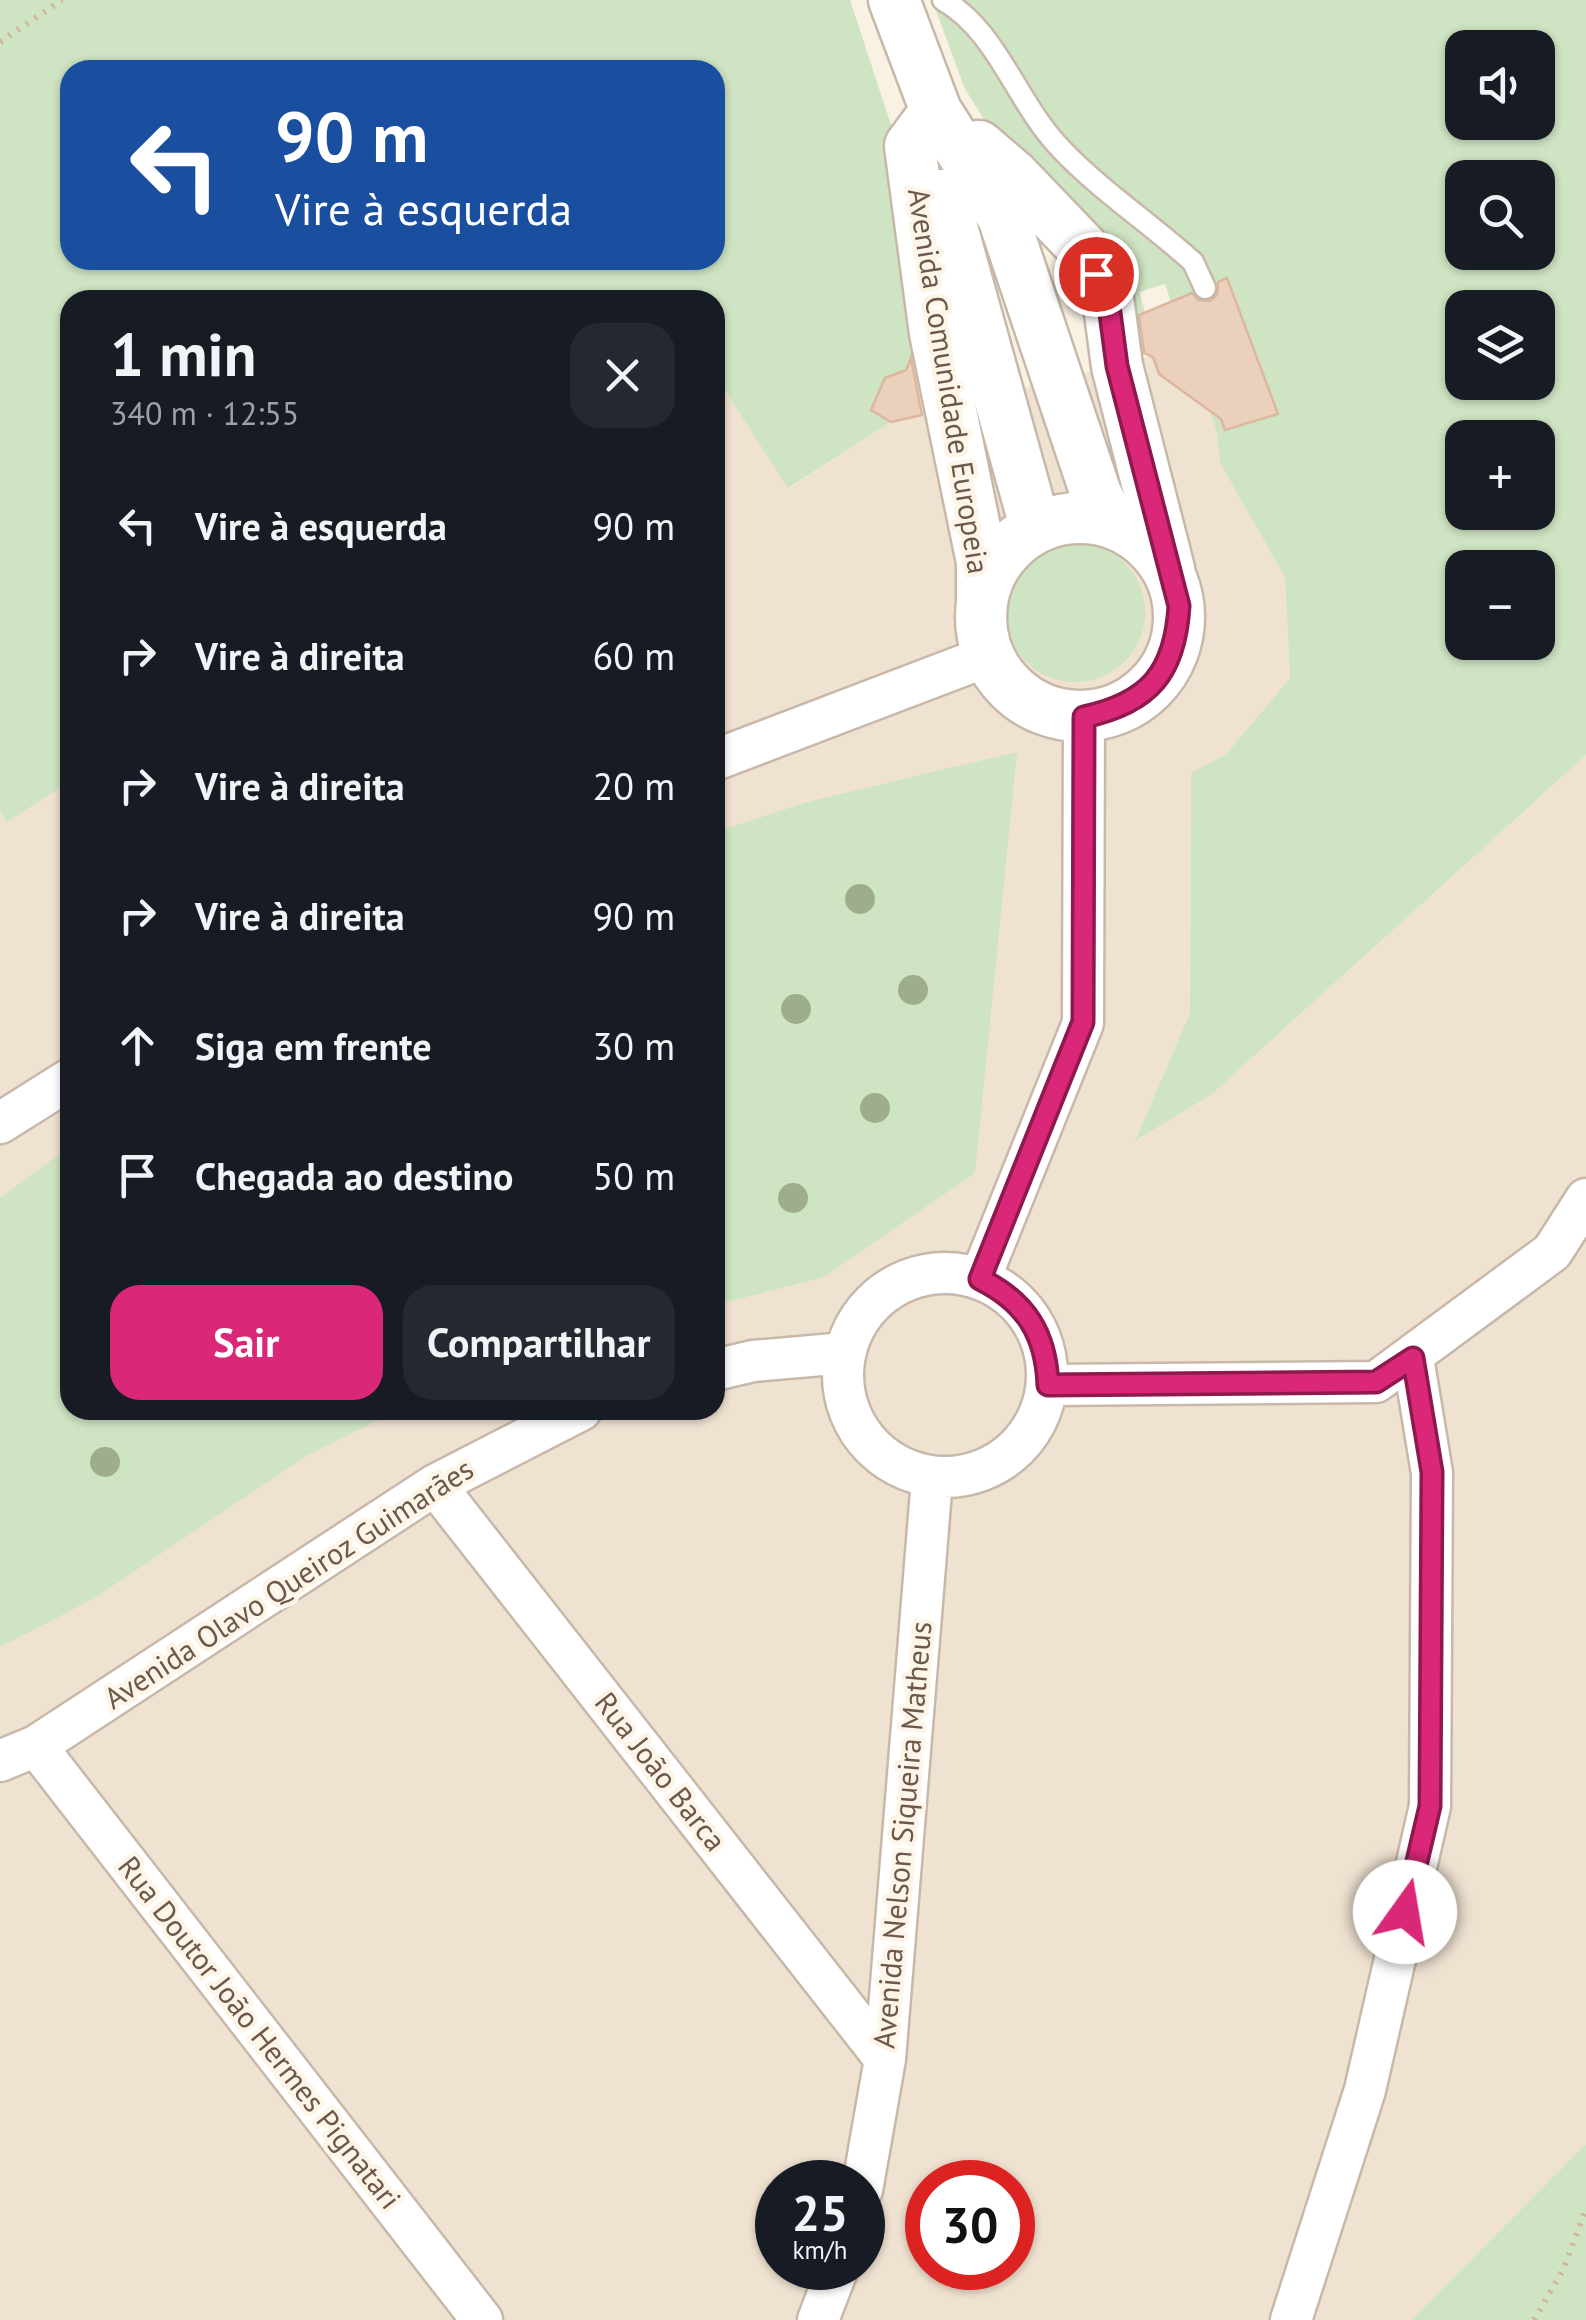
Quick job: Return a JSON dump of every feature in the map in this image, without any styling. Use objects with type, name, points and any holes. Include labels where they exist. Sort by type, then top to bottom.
[{"type":"street","name":"Avenida Comunidade Europeia","points":[[894,0],[936,111],[944,198],[1080,515]]},
{"type":"street","name":"Avenida Comunidade Europeia","points":[[936,111],[1022,210],[1084,249],[1108,298],[1117,366],[1170,574]]},
{"type":"street","name":"Avenida Comunidade Europeia","points":[[936,111],[910,146],[936,333],[982,562],[982,599]]},
{"type":"street","name":"Avenida Comunidade Europeia","points":[[944,198],[968,219],[1022,210]]},
{"type":"street","name":"Avenida Comunidade Europeia","points":[[1022,210],[1080,515]]},
{"type":"street","points":[[1080,515],[1145,543],[1170,574],[1179,606],[1177,638],[1165,669],[1144,694],[1116,710],[1084,717],[1053,713],[1026,701],[1003,682],[988,656],[981,628],[982,599],[1006,552],[1080,515],[1134,430]]},
{"type":"street","points":[[725,756],[988,656]]},
{"type":"street","points":[[980,1279],[1083,1022],[1084,717]]},
{"type":"street","points":[[0,1123],[60,1085]]},
{"type":"street","points":[[1048,1385],[1376,1382],[1552,1252],[1586,1200]]},
{"type":"street","points":[[946,1273],[980,1279],[1025,1310],[1047,1358],[1048,1385],[1040,1416],[1023,1443],[998,1463],[968,1475],[932,1479],[903,1470],[874,1449],[853,1421],[843,1388],[845,1353],[858,1321],[881,1295],[896,1286],[912,1278],[946,1273]]},
{"type":"street","points":[[725,1368],[753,1361],[845,1353]]},
{"type":"street","points":[[1291,2320],[1365,2090],[1430,1806],[1432,1472],[1413,1358]]},
{"type":"street","name":"Avenida Olavo Queiroz Guimarães","points":[[18,1753],[435,1485],[562,1420]]},
{"type":"street","name":"Avenida Nelson Siqueira Matheus","points":[[867,2160],[886,2059],[932,1479]]},
{"type":"street","name":"Rua João Barca","points":[[435,1485],[886,2059]]},
{"type":"street","name":"Rua Doutor João Hermes Pignatari","points":[[18,1753],[482,2320]]},
{"type":"street","points":[[818,2320],[830,2290]]},
{"type":"lane","points":[[942,0],[983,30],[1017,94],[1063,151],[1193,262],[1206,288]]},
{"type":"path","points":[[0,42],[62,0]]},
{"type":"path","points":[[1534,2320],[1563,2270],[1586,2209]]},
{"type":"shaded area","points":[[1191,346],[1217,434],[1220,463],[1285,577],[1290,678],[1226,754],[1191,774],[1190,1013],[1136,1139],[1212,1094],[1586,755],[1586,2144],[1411,2320],[0,2320],[0,811],[7,822],[60,788],[60,1420],[725,1420],[725,390],[789,488],[891,422]]},
{"type":"green space","points":[[0,0],[850,0],[896,140],[918,341],[906,370],[885,378],[872,410],[891,422],[788,488],[725,390],[725,290],[60,290],[60,788],[7,822],[0,811]]},
{"type":"green space","points":[[932,0],[1586,0],[1586,755],[1212,1094],[1135,1141],[1190,1013],[1191,773],[1226,754],[1290,678],[1285,577],[1220,463],[1217,434],[1191,347],[1186,347],[1165,284],[1139,292],[1145,313],[1131,317],[1030,172],[984,119],[965,89]],"holes":[[[1227,278],[1278,413],[1225,430],[1183,297]]]},
{"type":"green space","points":[[1075,542],[1102,547],[1125,562],[1140,585],[1145,612],[1140,639],[1125,662],[1102,677],[1075,682],[1048,677],[1025,662],[1010,639],[1005,612],[1010,585],[1025,562],[1048,547]]},
{"type":"green space","points":[[1017,752],[975,1173],[824,1277],[725,1302],[725,829],[811,801]]},
{"type":"green space","points":[[60,1153],[60,1420],[378,1420],[308,1455],[93,1599],[0,1647],[0,1198]]},
{"type":"green space","points":[[1586,2144],[1586,2320],[1411,2320]]},
{"type":"building","points":[[1227,278],[1278,414],[1225,430],[1221,419],[1159,374],[1153,357],[1144,353],[1139,315],[1192,293],[1198,300],[1210,301],[1217,295],[1218,282]]},
{"type":"building","points":[[911,358],[922,415],[891,422],[871,410],[885,378],[906,370]]},
{"type":"route","points":[[1096,274],[1108,298],[1117,366],[1179,606],[1177,638],[1165,669],[1144,694],[1116,710],[1084,717],[1083,1022],[980,1279],[1004,1291],[1025,1310],[1039,1333],[1047,1358],[1048,1385],[1376,1382],[1413,1358],[1432,1472],[1430,1806],[1405,1912]]}]
